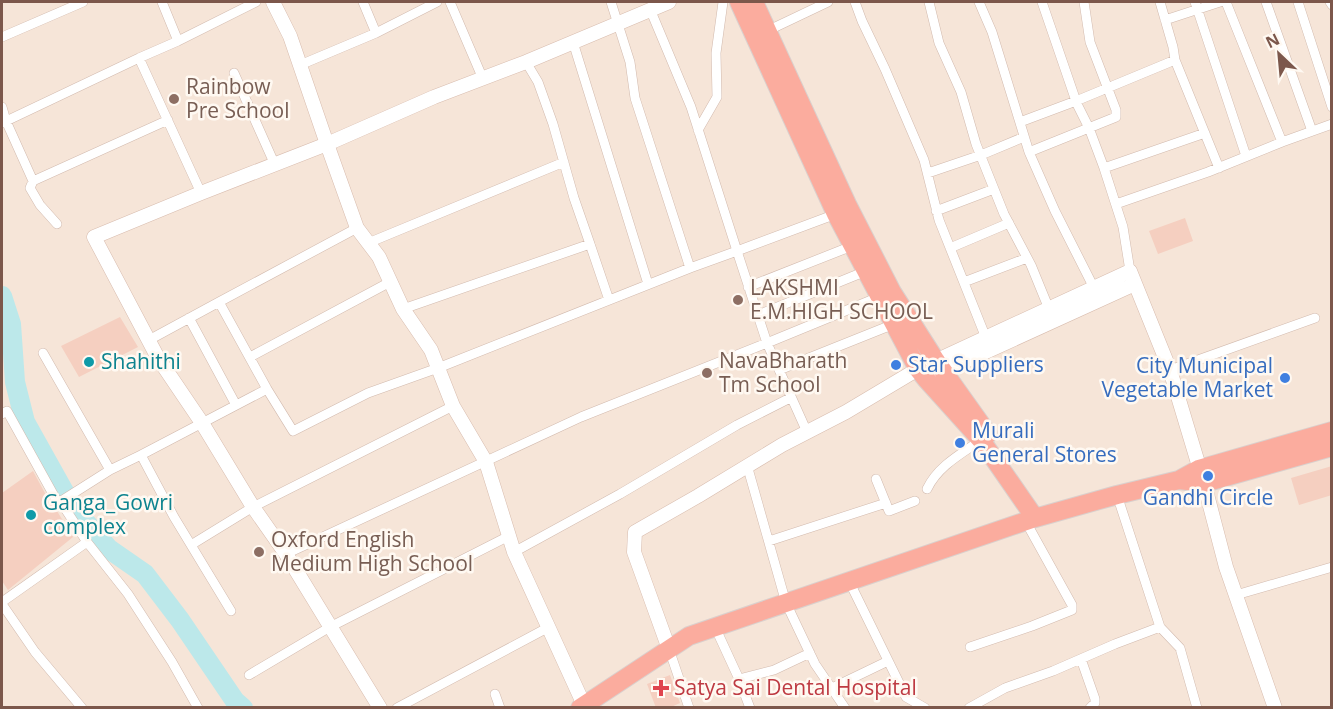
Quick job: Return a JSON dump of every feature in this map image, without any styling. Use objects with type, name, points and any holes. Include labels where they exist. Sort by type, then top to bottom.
[{"type":"highway","points":[[739,2],[836,214],[922,374],[981,440],[1036,518]]},
{"type":"highway","points":[[754,2],[847,204],[892,292],[1036,518]]},
{"type":"highway","points":[[1202,476],[1332,431]]},
{"type":"highway","points":[[583,707],[689,636],[1036,518],[1179,480],[1332,447]]},
{"type":"street","points":[[2,37],[82,2]]},
{"type":"street","points":[[162,2],[178,41]]},
{"type":"street","points":[[4,122],[256,2]]},
{"type":"street","points":[[273,2],[290,36],[357,228],[379,257],[403,309],[431,350],[453,406],[486,462],[514,552],[583,707]]},
{"type":"street","points":[[363,2],[376,33]]},
{"type":"street","points":[[300,65],[376,33],[437,2]]},
{"type":"street","points":[[450,2],[483,79]]},
{"type":"street","points":[[611,2],[630,62],[635,98],[690,268]]},
{"type":"street","points":[[380,708],[286,554],[253,507],[202,423],[158,358],[94,237],[327,144],[434,97],[526,62],[669,2]]},
{"type":"street","points":[[698,130],[717,97],[717,53],[723,2]]},
{"type":"street","points":[[767,31],[828,2]]},
{"type":"street","points":[[855,2],[924,160],[939,220],[986,338]]},
{"type":"street","points":[[929,2],[939,43],[961,92],[994,189],[1049,309]]},
{"type":"street","points":[[979,2],[992,32],[1029,152],[1055,211],[1094,288]]},
{"type":"street","points":[[1042,2],[1116,204],[1133,278],[1170,370],[1226,567],[1275,708]]},
{"type":"street","points":[[1029,152],[1116,117],[1108,87],[1090,42],[1084,2]]},
{"type":"street","points":[[1160,2],[1175,60],[1219,168]]},
{"type":"street","points":[[1165,20],[1196,5],[1220,2]]},
{"type":"street","points":[[1226,2],[1282,142]]},
{"type":"street","points":[[1266,2],[1312,131]]},
{"type":"street","points":[[1298,2],[1332,107]]},
{"type":"street","points":[[1196,5],[1246,156]]},
{"type":"street","points":[[650,9],[691,107],[767,343],[807,432]]},
{"type":"street","points":[[573,42],[648,284]]},
{"type":"street","points":[[139,58],[201,193]]},
{"type":"street","points":[[1020,122],[1175,60]]},
{"type":"street","points":[[526,62],[538,82],[609,300]]},
{"type":"street","points":[[234,73],[275,165]]},
{"type":"street","points":[[2,107],[4,122],[33,181]]},
{"type":"street","points":[[57,224],[40,205],[30,188],[33,181],[168,120]]},
{"type":"street","points":[[1116,204],[1219,168],[1332,124]]},
{"type":"street","points":[[1104,168],[1205,134]]},
{"type":"street","points":[[928,173],[1024,137]]},
{"type":"street","points":[[368,243],[564,162]]},
{"type":"street","points":[[936,211],[994,189]]},
{"type":"street","points":[[219,302],[293,431],[368,393],[836,214]]},
{"type":"street","points":[[950,248],[1009,223]]},
{"type":"street","points":[[149,340],[357,228]]},
{"type":"street","points":[[403,309],[590,244]]},
{"type":"street","points":[[748,287],[852,246]]},
{"type":"street","points":[[964,282],[1027,258]]},
{"type":"street","points":[[758,315],[866,271]]},
{"type":"street","points":[[689,708],[634,552],[635,532],[747,465],[846,412],[922,374],[1133,278]]},
{"type":"street","points":[[940,366],[986,338],[1094,288],[1133,278]]},
{"type":"street","points":[[250,357],[390,282]]},
{"type":"street","points":[[286,554],[581,417],[879,297]]},
{"type":"street","points":[[189,318],[236,405]]},
{"type":"street","points":[[1170,370],[1315,318]]},
{"type":"street","points":[[778,370],[894,324]]},
{"type":"street","points":[[44,353],[110,470]]},
{"type":"street","points":[[58,503],[110,470],[267,389]]},
{"type":"street","points":[[514,552],[620,494],[737,425],[790,398]]},
{"type":"street","points":[[191,545],[253,507],[453,406]]},
{"type":"street","points":[[2,414],[7,411],[58,503],[64,507],[87,542],[128,594],[172,662],[198,708]]},
{"type":"street","points":[[927,489],[943,467],[981,440]]},
{"type":"street","points":[[141,455],[174,517],[231,611]]},
{"type":"street","points":[[747,465],[786,603],[815,664],[844,708]]},
{"type":"street","points":[[876,479],[890,511],[915,501]]},
{"type":"street","points":[[1117,495],[1160,627],[1180,648],[1197,708]]},
{"type":"street","points":[[769,541],[886,503]]},
{"type":"street","points":[[970,647],[1072,610],[1072,605],[1036,518]]},
{"type":"street","points":[[249,675],[330,627],[509,536]]},
{"type":"street","points":[[82,708],[35,652],[2,603],[87,542]]},
{"type":"street","points":[[1236,595],[1332,567]]},
{"type":"street","points":[[849,582],[906,697],[925,708]]},
{"type":"street","points":[[397,708],[549,627]]},
{"type":"street","points":[[715,627],[750,708]]},
{"type":"street","points":[[969,708],[1005,688],[1160,627]]},
{"type":"street","points":[[739,679],[774,670],[810,653]]},
{"type":"street","points":[[1081,659],[1095,699],[1095,703],[1090,708]]},
{"type":"street","points":[[832,688],[888,661]]},
{"type":"street","points":[[495,694],[500,708]]},
{"type":"shaded area","points":[[2,2],[1331,2],[1331,707],[2,707]]},
{"type":"building","points":[[1185,218],[1193,241],[1158,254],[1149,231]]},
{"type":"building","name":"Shahithi","points":[[120,317],[138,347],[79,377],[61,346]]},
{"type":"building","points":[[1332,466],[1332,495],[1299,505],[1291,478]]},
{"type":"building","name":"Ganga_Gowri complex","points":[[33,471],[52,506],[73,537],[8,590],[2,581],[2,493]]},
{"type":"building","points":[[670,675],[680,703],[669,708],[656,708],[647,684]]},
{"type":"waterway","points":[[2,296],[11,324],[15,382],[25,422],[74,509],[109,549],[145,574],[180,620],[235,701],[243,708]]},
{"type":"place","name":"Rainbow Pre School","points":[[174,99]]},
{"type":"place","name":"LAKSHMI E.M.HIGH SCHOOL","points":[[738,300]]},
{"type":"place","name":"Shahithi","points":[[89,362]]},
{"type":"place","name":"Star Suppliers","points":[[896,365]]},
{"type":"place","name":"NavaBharath Tm School","points":[[707,373]]},
{"type":"place","name":"City Municipal Vegetable Market","points":[[1285,378]]},
{"type":"place","name":"Murali General Stores","points":[[960,443]]},
{"type":"place","name":"Gandhi Circle","points":[[1208,476]]},
{"type":"place","name":"Ganga_Gowri complex","points":[[31,515]]},
{"type":"place","name":"Oxford English Medium High School","points":[[259,552]]},
{"type":"place","name":"Satya Sai Dental Hospital","points":[[661,688]]}]
